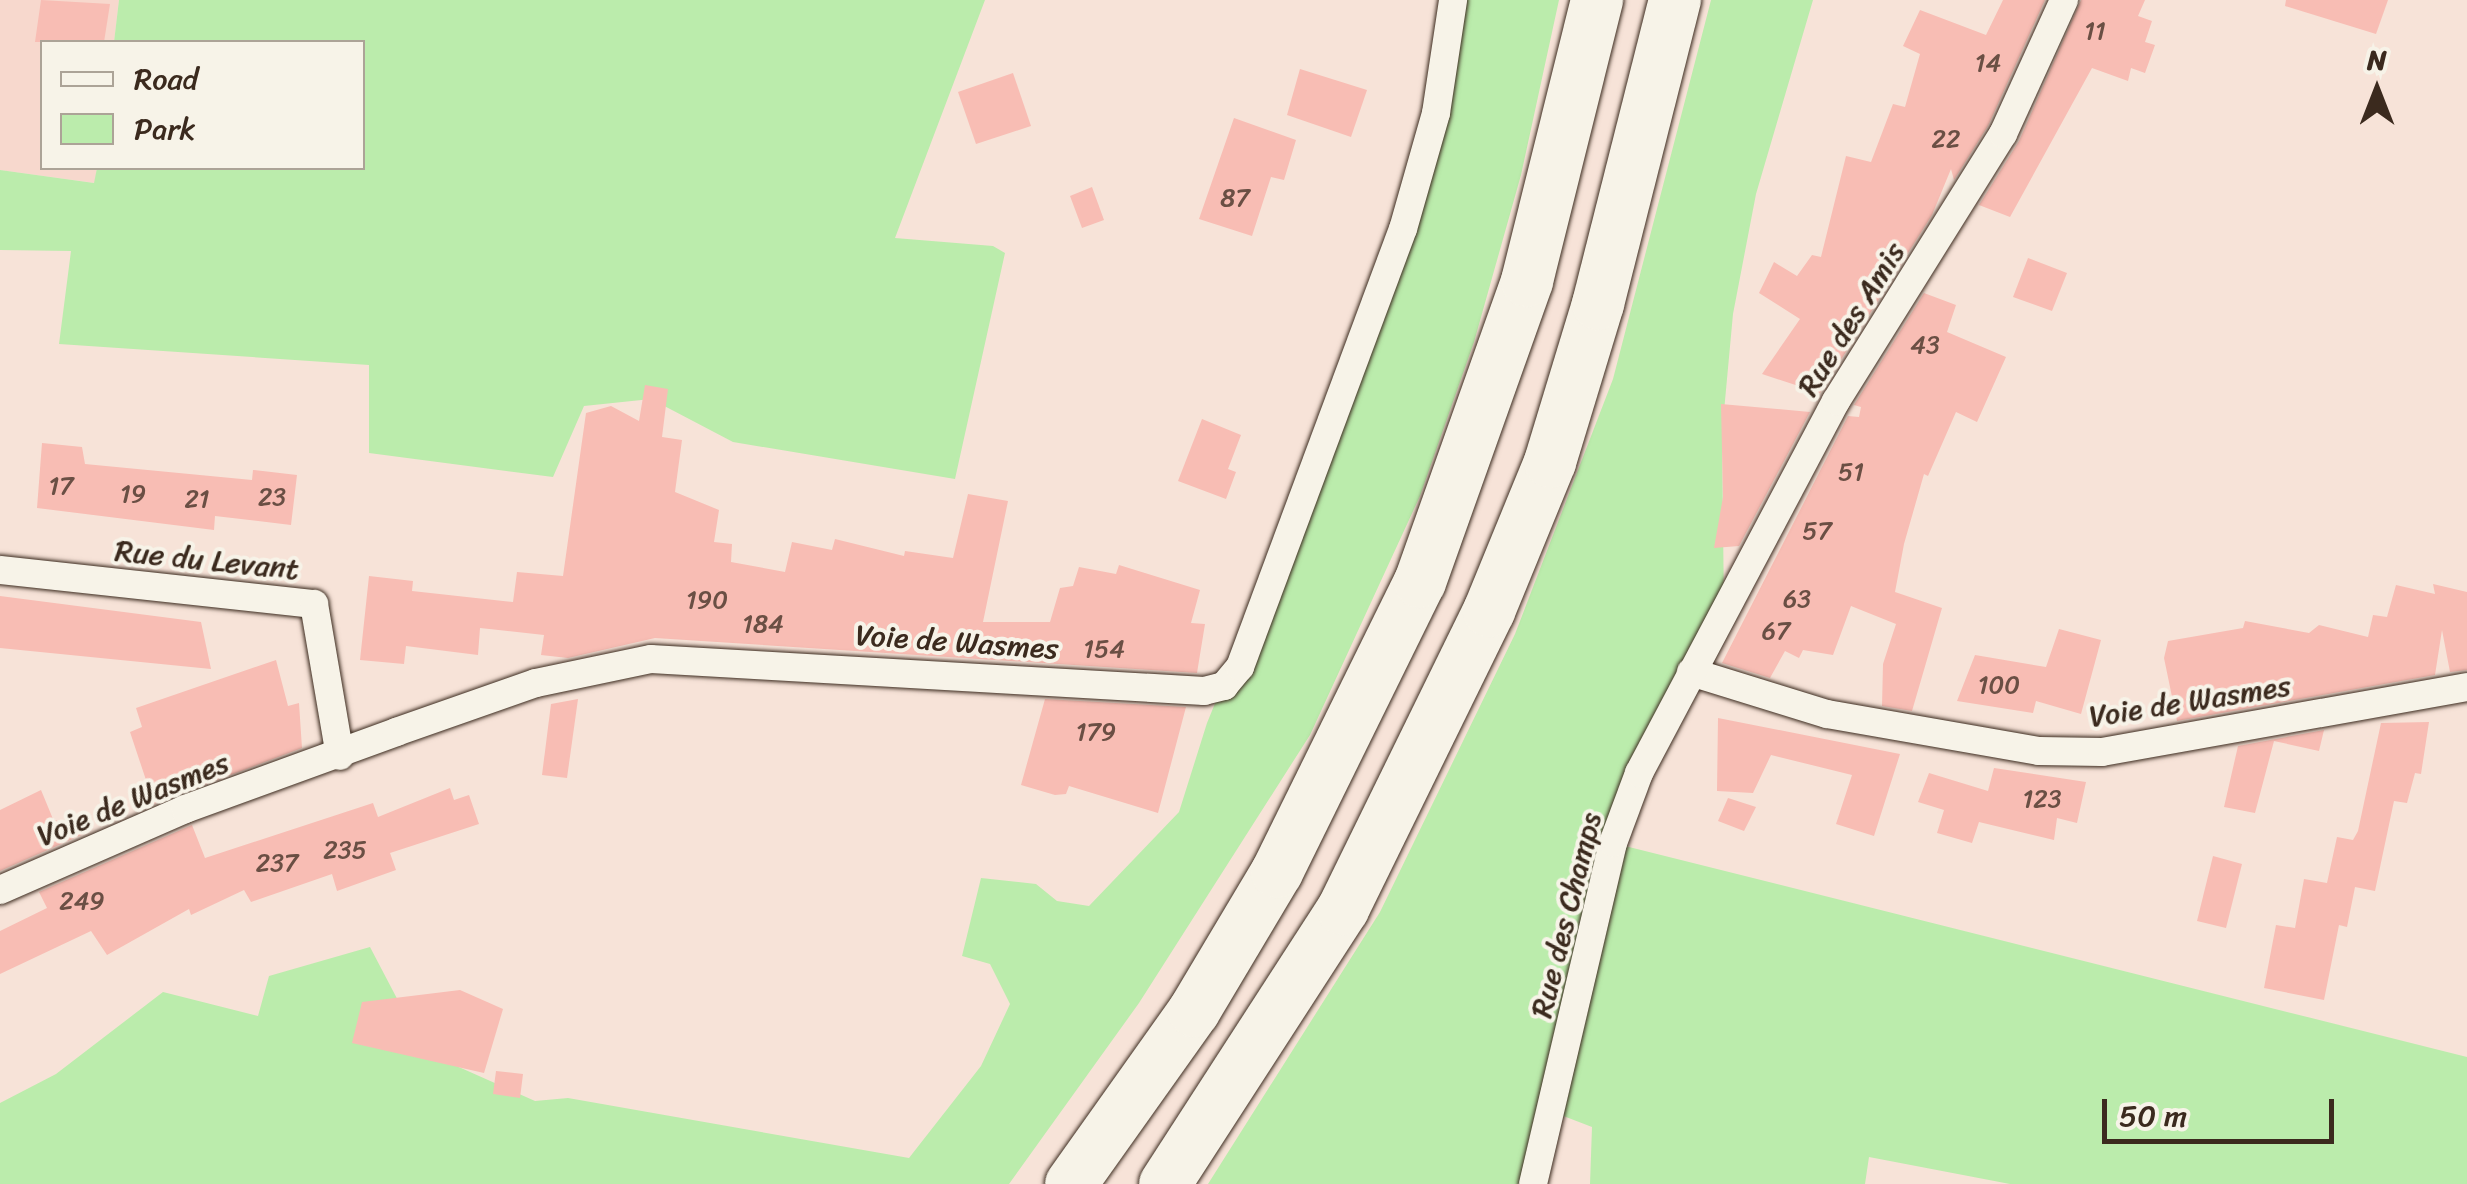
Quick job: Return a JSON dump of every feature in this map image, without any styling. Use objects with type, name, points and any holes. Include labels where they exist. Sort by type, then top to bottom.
[{"type":"highway","points":[[1071,1184],[1194,1011],[1276,872],[1420,582],[1527,281],[1598,0]]},
{"type":"highway","points":[[1165,1184],[1343,909],[1489,611],[1550,462],[1582,356],[1675,0]]},
{"type":"street","name":"Voie de Wasmes","points":[[0,890],[185,810],[536,682],[651,659],[1204,692],[1224,686],[1240,668],[1403,229],[1436,113],[1453,0]]},
{"type":"street","name":"Rue des Amis","points":[[1691,672],[1836,401],[2003,134],[2064,0]]},
{"type":"street","name":"Rue du Levant","points":[[0,570],[314,604],[340,756]]},
{"type":"street","name":"Voie de Wasmes","points":[[1691,672],[1827,714],[2039,751],[2102,752],[2467,686]]},
{"type":"street","name":"Rue des Champs","points":[[1534,1184],[1613,843],[1638,773],[1691,672]]},
{"type":"shaded area","points":[[0,0],[119,0],[114,40],[40,40],[40,170],[97,170],[95,183],[0,170]]},
{"type":"green space","points":[[119,0],[985,0],[895,238],[993,246],[1005,253],[955,479],[733,442],[651,399],[584,406],[553,477],[369,453],[369,365],[59,344],[71,251],[0,250],[0,170],[94,183],[97,170],[365,170],[365,40],[114,40]]},
{"type":"green space","points":[[1453,0],[1559,0],[1521,175],[1474,342],[1420,496],[1310,735],[1139,1003],[1009,1184],[0,1184],[0,1103],[56,1074],[163,992],[258,1016],[269,976],[370,947],[425,1052],[535,1101],[568,1098],[909,1158],[981,1066],[1010,1004],[990,964],[962,956],[981,878],[1036,884],[1057,901],[1089,906],[1179,812],[1207,723],[1373,317]]},
{"type":"green space","points":[[1711,0],[1813,0],[1756,194],[1733,314],[1722,433],[1724,611],[1613,843],[2467,1057],[2467,1184],[2010,1184],[1869,1157],[1865,1184],[1590,1184],[1592,1127],[1553,1112],[1533,1184],[1208,1184],[1380,912],[1515,634],[1613,379]]},
{"type":"building","points":[[41,0],[110,4],[104,40],[35,42]]},
{"type":"building","points":[[2003,0],[2045,0],[1988,126],[1954,180],[1951,169],[1932,215],[1820,393],[1762,374],[1800,319],[1759,293],[1774,262],[1797,276],[1812,255],[1821,257],[1846,156],[1871,162],[1893,104],[1905,107],[1920,54],[1903,46],[1920,10],[1986,35]]},
{"type":"building","points":[[2081,0],[2145,0],[2138,16],[2152,21],[2145,42],[2155,45],[2145,73],[2131,68],[2128,81],[2092,68],[2010,217],[1979,205],[2019,141]]},
{"type":"building","points":[[2286,0],[2388,0],[2376,34],[2285,6]]},
{"type":"building","points":[[1300,69],[1367,90],[1351,137],[1287,115]]},
{"type":"building","points":[[1013,73],[1031,126],[976,144],[958,92]]},
{"type":"building","points":[[1234,118],[1296,140],[1284,180],[1271,177],[1252,236],[1199,219]]},
{"type":"building","points":[[1092,187],[1104,220],[1082,228],[1070,196]]},
{"type":"building","points":[[2028,258],[2067,273],[2052,311],[2013,297]]},
{"type":"building","points":[[1924,293],[1956,305],[1947,332],[2006,357],[1977,422],[1956,412],[1928,476],[1924,474],[1904,544],[1895,592],[1942,608],[1912,711],[1882,706],[1883,664],[1896,624],[1851,606],[1833,655],[1803,650],[1799,658],[1785,651],[1770,678],[1722,663],[1848,416],[1859,417],[1861,407],[1854,405]]},
{"type":"building","points":[[645,385],[668,389],[662,437],[682,440],[675,492],[719,510],[714,542],[732,544],[731,562],[785,572],[792,542],[832,550],[835,539],[904,556],[905,551],[953,558],[968,494],[1008,501],[983,622],[1050,622],[1060,588],[1073,586],[1079,567],[1116,574],[1119,565],[1200,590],[1191,623],[1205,624],[1197,673],[655,638],[568,658],[541,655],[544,635],[480,628],[478,655],[406,646],[404,664],[360,660],[369,576],[413,581],[412,591],[513,602],[517,572],[563,576],[586,413],[611,406],[639,421]]},
{"type":"building","points":[[1721,404],[1810,412],[1739,546],[1714,548],[1723,497]]},
{"type":"building","points":[[1202,419],[1241,435],[1228,469],[1236,472],[1226,499],[1178,481]]},
{"type":"building","points":[[42,443],[82,447],[85,464],[252,480],[253,470],[297,475],[291,525],[215,516],[214,530],[37,508]]},
{"type":"building","points":[[2433,584],[2467,592],[2467,670],[2450,672],[2442,630],[2435,675],[2177,721],[2164,658],[2168,641],[2243,628],[2245,621],[2309,633],[2319,625],[2368,637],[2373,615],[2387,617],[2396,585],[2435,594]]},
{"type":"building","points":[[0,596],[201,622],[211,669],[0,648]]},
{"type":"building","points":[[2059,629],[2101,640],[2081,714],[2036,701],[2033,713],[1957,701],[1975,655],[2046,667]]},
{"type":"building","points":[[276,660],[288,706],[299,703],[302,748],[154,804],[130,732],[142,727],[136,708]]},
{"type":"building","points":[[578,699],[567,778],[542,775],[551,704]]},
{"type":"building","points":[[1045,699],[1186,707],[1158,813],[1069,786],[1066,794],[1055,795],[1021,785]]},
{"type":"building","points":[[1718,718],[1900,754],[1874,836],[1836,824],[1852,775],[1771,755],[1753,793],[1717,791]]},
{"type":"building","points":[[2429,722],[2421,774],[2415,773],[2407,803],[2394,801],[2375,891],[2355,887],[2347,927],[2339,925],[2324,1000],[2264,988],[2276,925],[2295,928],[2304,879],[2327,883],[2337,837],[2353,840],[2358,831],[2381,723]]},
{"type":"building","points":[[2324,730],[2319,751],[2274,741],[2255,813],[2224,807],[2238,746]]},
{"type":"building","points":[[1994,768],[2086,782],[2077,823],[2057,818],[2054,840],[1979,822],[1972,843],[1937,833],[1944,810],[1918,802],[1929,773],[1988,791]]},
{"type":"building","points":[[450,788],[454,800],[469,795],[479,824],[390,853],[396,870],[337,891],[332,874],[251,902],[244,890],[191,915],[189,909],[107,955],[91,931],[0,974],[0,931],[47,908],[39,892],[192,825],[205,858],[373,803],[378,817]]},
{"type":"building","points":[[41,790],[53,819],[86,833],[0,871],[0,810]]},
{"type":"building","points":[[1728,798],[1756,807],[1744,831],[1718,821]]},
{"type":"building","points":[[2213,856],[2242,864],[2226,928],[2197,921]]},
{"type":"building","points":[[460,990],[503,1009],[484,1073],[352,1043],[362,1002]]},
{"type":"building","points":[[496,1071],[523,1074],[520,1098],[493,1094]]}]
